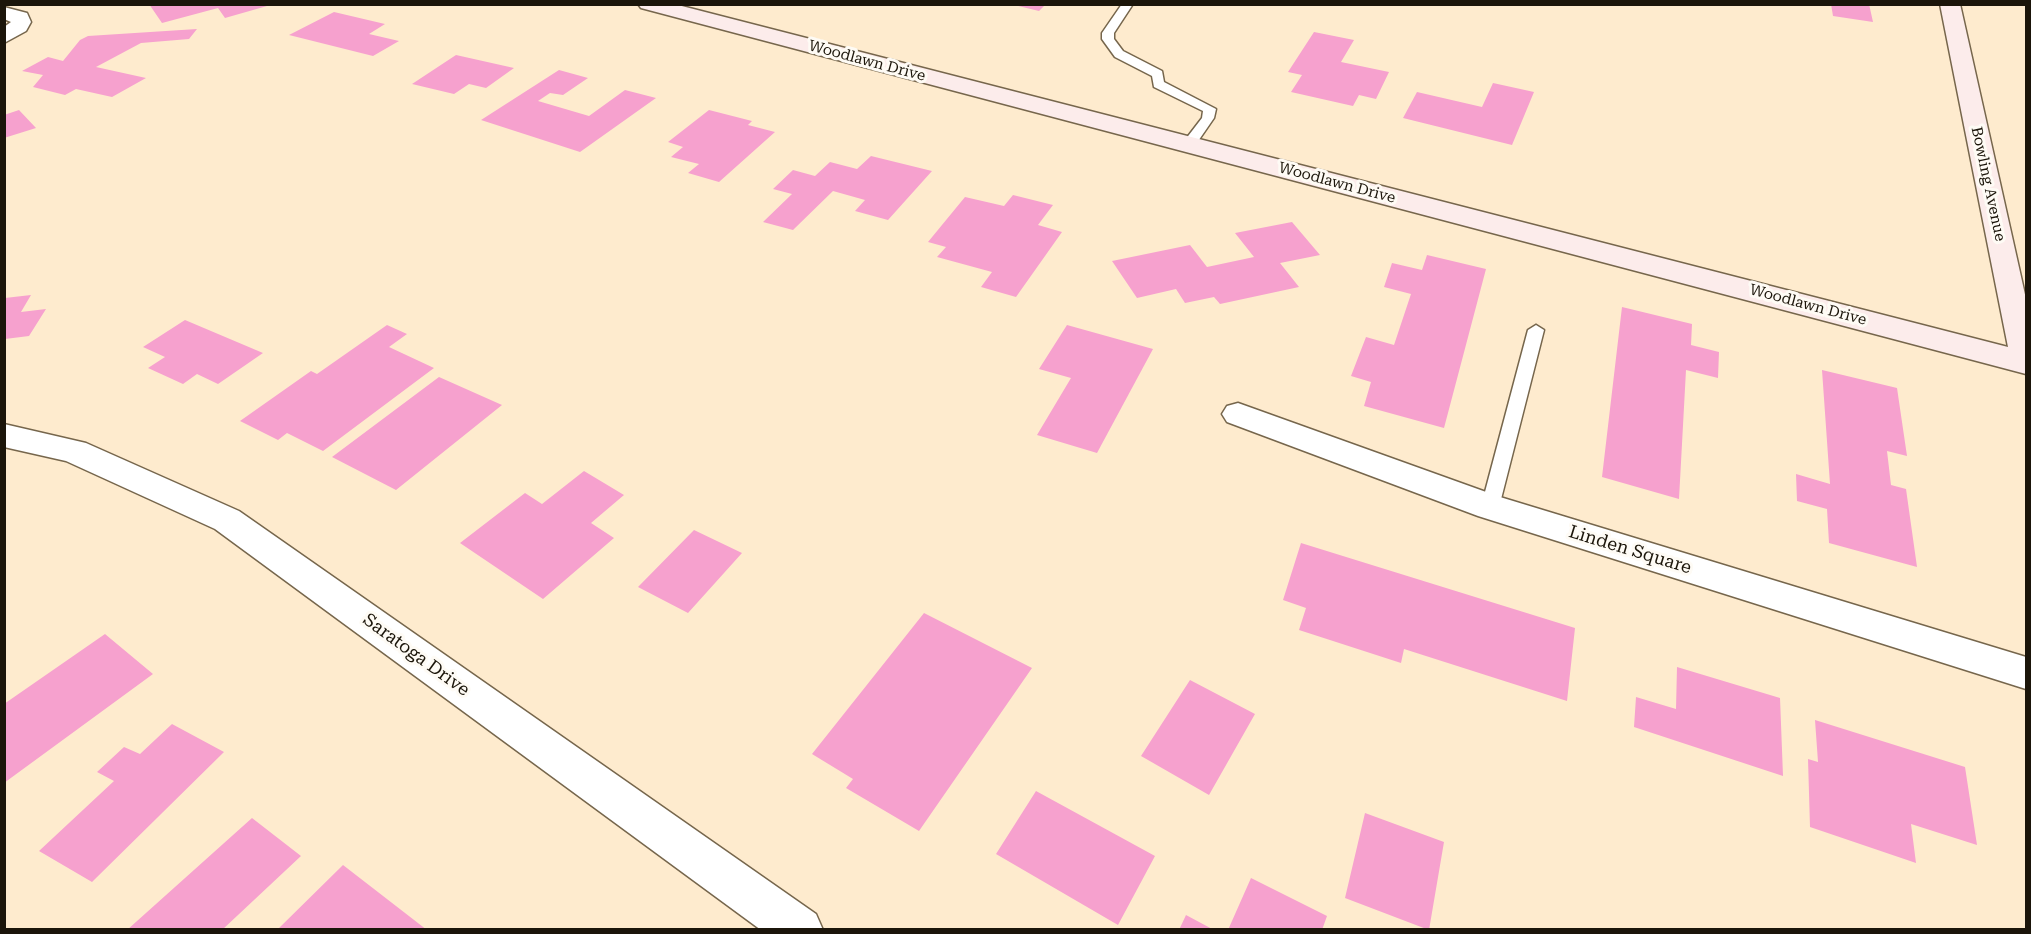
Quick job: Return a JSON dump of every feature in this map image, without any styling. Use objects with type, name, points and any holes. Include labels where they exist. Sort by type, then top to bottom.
[{"type":"main road","name":"Woodlawn Drive","points":[[648,4],[2026,363]]},
{"type":"main road","name":"Bowling Avenue","points":[[1950,4],[2026,363]]},
{"type":"street","points":[[4,13],[20,17],[21,22],[4,37]]},
{"type":"street","name":"Linden Square","points":[[1238,414],[1490,507],[2026,673]]},
{"type":"street","name":"Saratoga Drive","points":[[4,435],[74,451],[227,520],[800,930]]},
{"type":"lane","points":[[1128,4],[1108,33],[1108,39],[1119,54],[1158,74],[1158,84],[1210,109],[1208,118],[1189,144]]},
{"type":"lane","points":[[1490,507],[1536,330]]},
{"type":"building","points":[[149,4],[266,4],[267,6],[225,18],[218,8],[162,23]]},
{"type":"building","points":[[1010,4],[1046,4],[1039,11]]},
{"type":"building","points":[[1831,4],[1869,4],[1873,22],[1833,16]]},
{"type":"building","points":[[334,12],[385,24],[369,34],[399,41],[373,56],[289,35]]},
{"type":"building","points":[[197,29],[189,39],[141,43],[96,67],[146,78],[112,97],[76,89],[65,95],[33,87],[43,75],[22,71],[48,57],[63,61],[80,40],[88,36]]},
{"type":"building","points":[[1314,32],[1354,40],[1341,62],[1389,72],[1376,99],[1359,95],[1353,106],[1291,92],[1302,75],[1288,72]]},
{"type":"building","points":[[456,55],[514,68],[486,88],[469,84],[454,94],[412,84]]},
{"type":"building","points":[[559,70],[588,78],[563,95],[550,93],[538,101],[589,116],[625,90],[656,98],[580,152],[481,120]]},
{"type":"building","points":[[1493,83],[1534,92],[1512,145],[1403,118],[1417,92],[1482,107]]},
{"type":"building","points":[[19,110],[36,128],[4,138],[4,115]]},
{"type":"building","points":[[709,110],[752,121],[748,125],[775,132],[719,182],[688,173],[699,164],[671,157],[683,147],[668,142]]},
{"type":"building","points":[[871,156],[932,171],[888,220],[855,211],[865,200],[833,191],[793,230],[763,222],[792,194],[773,189],[793,170],[815,176],[830,162],[857,169]]},
{"type":"building","points":[[1013,195],[1053,205],[1038,225],[1062,232],[1016,297],[981,287],[992,272],[937,257],[946,247],[928,242],[965,197],[1004,206]]},
{"type":"building","points":[[1292,222],[1320,255],[1280,263],[1299,287],[1220,304],[1214,297],[1185,303],[1176,289],[1137,298],[1112,261],[1190,245],[1207,267],[1254,257],[1235,233]]},
{"type":"building","points":[[1427,255],[1486,269],[1444,428],[1364,406],[1371,382],[1351,376],[1366,337],[1394,345],[1411,294],[1384,287],[1392,263],[1422,270]]},
{"type":"building","points":[[31,295],[21,312],[46,309],[29,336],[5,339],[5,298]]},
{"type":"building","points":[[1622,307],[1692,324],[1691,345],[1719,352],[1718,378],[1686,370],[1679,499],[1602,477]]},
{"type":"building","points":[[185,320],[263,353],[218,384],[197,374],[183,384],[148,368],[165,357],[143,347]]},
{"type":"building","points":[[387,325],[407,334],[389,347],[434,368],[323,451],[287,433],[278,440],[240,421],[311,371],[317,374]]},
{"type":"building","points":[[1067,325],[1153,349],[1097,453],[1037,435],[1071,378],[1039,369]]},
{"type":"building","points":[[1822,370],[1897,388],[1907,456],[1887,451],[1891,485],[1906,489],[1917,567],[1829,543],[1827,509],[1797,501],[1796,474],[1830,484]]},
{"type":"building","points":[[439,377],[502,405],[396,490],[332,457]]},
{"type":"building","points":[[584,471],[624,495],[591,523],[614,538],[543,599],[460,543],[525,493],[542,504]]},
{"type":"building","points":[[694,530],[742,553],[688,613],[638,587]]},
{"type":"building","points":[[1301,543],[1575,628],[1567,701],[1404,649],[1401,663],[1299,630],[1306,608],[1283,600]]},
{"type":"building","points":[[924,613],[1032,668],[919,831],[846,788],[853,779],[812,754]]},
{"type":"building","points":[[105,634],[153,674],[4,783],[4,704]]},
{"type":"building","points":[[1677,667],[1780,698],[1783,776],[1634,727],[1636,697],[1676,709]]},
{"type":"building","points":[[1190,680],[1255,714],[1209,795],[1141,756]]},
{"type":"building","points":[[1815,720],[1965,767],[1977,845],[1911,824],[1916,863],[1810,827],[1808,759],[1818,762]]},
{"type":"building","points":[[172,724],[224,752],[92,882],[39,851],[114,781],[97,772],[124,747],[140,754]]},
{"type":"building","points":[[1036,791],[1155,856],[1118,925],[996,854]]},
{"type":"building","points":[[1365,813],[1444,842],[1429,930],[1345,898]]},
{"type":"building","points":[[252,818],[301,856],[222,930],[127,930]]},
{"type":"building","points":[[343,865],[427,930],[277,930]]},
{"type":"building","points":[[1251,878],[1327,916],[1322,930],[1228,930]]},
{"type":"building","points":[[1186,915],[1214,930],[1179,930]]}]
